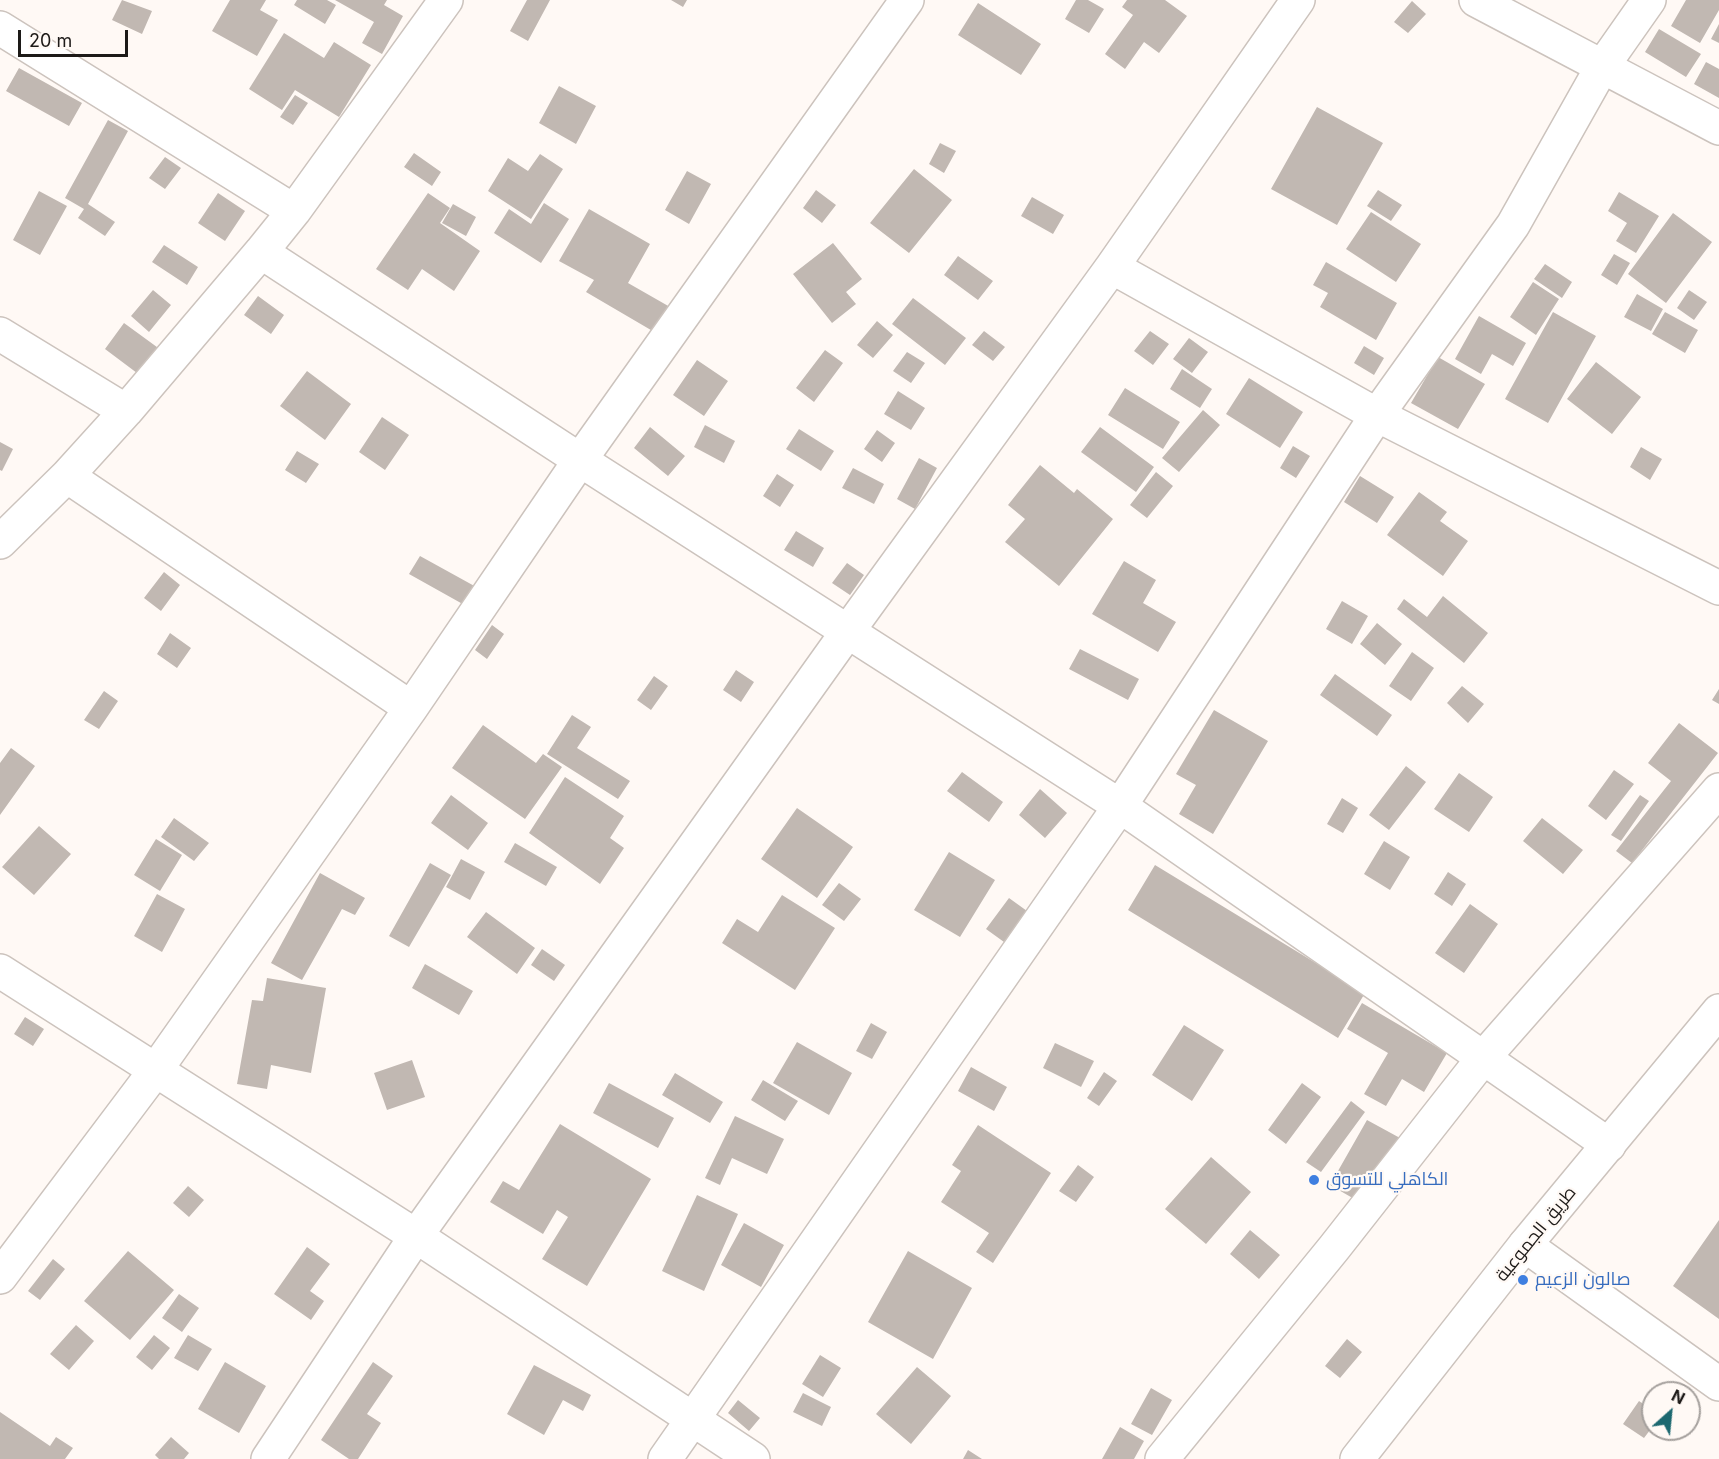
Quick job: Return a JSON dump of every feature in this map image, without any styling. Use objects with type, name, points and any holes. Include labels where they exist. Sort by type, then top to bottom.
[{"type":"street","points":[[0,542],[67,476],[126,411],[261,252],[294,211],[446,0]]},
{"type":"street","points":[[0,1277],[155,1071],[411,708],[580,460],[907,0]]},
{"type":"street","points":[[268,1459],[416,1236],[848,631],[1112,267],[1298,0]]},
{"type":"street","points":[[1476,0],[1719,128]]},
{"type":"street","points":[[665,1459],[1120,806],[1377,415],[1513,225],[1602,67],[1649,0]]},
{"type":"street","points":[[0,28],[294,211]]},
{"type":"street","points":[[261,252],[580,460],[1120,806],[1609,1144]]},
{"type":"street","points":[[1112,267],[1377,415],[1719,588]]},
{"type":"street","points":[[0,334],[126,411]]},
{"type":"street","points":[[67,476],[411,708]]},
{"type":"street","points":[[1162,1459],[1335,1248],[1484,1057],[1719,790]]},
{"type":"street","points":[[0,971],[416,1236],[753,1459]]},
{"type":"street","name":"طريق الجموعية","points":[[1357,1459],[1525,1245],[1719,1011]]},
{"type":"street","points":[[1525,1245],[1719,1384]]},
{"type":"building","points":[[122,0],[152,11],[142,34],[112,20]]},
{"type":"building","points":[[230,0],[266,0],[260,10],[278,20],[257,56],[212,31]]},
{"type":"building","points":[[297,0],[327,0],[336,5],[325,24],[294,5]]},
{"type":"building","points":[[335,0],[387,0],[384,5],[403,16],[382,54],[362,43],[374,22]]},
{"type":"building","points":[[527,0],[550,0],[528,41],[510,31]]},
{"type":"building","points":[[671,0],[687,0],[683,7]]},
{"type":"building","points":[[1076,0],[1088,0],[1104,9],[1089,33],[1065,19]]},
{"type":"building","points":[[1127,0],[1165,0],[1187,16],[1159,53],[1144,42],[1125,69],[1105,54],[1133,15],[1122,7]]},
{"type":"building","points":[[1686,0],[1719,0],[1719,10],[1700,43],[1671,26]]},
{"type":"building","points":[[1412,1],[1426,14],[1408,33],[1394,22]]},
{"type":"building","points":[[978,3],[1041,44],[1021,75],[958,35]]},
{"type":"building","points":[[1719,24],[1719,43],[1711,39]]},
{"type":"building","points":[[1659,29],[1701,54],[1686,77],[1645,52]]},
{"type":"building","points":[[284,33],[324,58],[334,42],[371,65],[339,117],[295,90],[282,110],[249,89]]},
{"type":"building","points":[[1706,62],[1719,69],[1719,98],[1694,84]]},
{"type":"building","points":[[19,68],[82,103],[69,126],[6,91]]},
{"type":"building","points":[[559,86],[596,106],[576,144],[539,123]]},
{"type":"building","points":[[295,95],[308,103],[293,125],[280,117]]},
{"type":"building","points":[[1317,107],[1383,143],[1337,225],[1271,189]]},
{"type":"building","points":[[108,120],[128,131],[88,204],[115,222],[105,236],[78,218],[84,209],[65,198]]},
{"type":"building","points":[[940,143],[956,151],[944,173],[929,164]]},
{"type":"building","points":[[414,153],[441,172],[432,186],[404,167]]},
{"type":"building","points":[[540,154],[563,169],[531,219],[488,191],[508,158],[528,171]]},
{"type":"building","points":[[165,157],[181,168],[165,189],[149,178]]},
{"type":"building","points":[[914,169],[952,200],[909,253],[870,223]]},
{"type":"building","points":[[687,171],[711,184],[689,224],[665,210]]},
{"type":"building","points":[[816,190],[836,205],[822,223],[803,208]]},
{"type":"building","points":[[1378,190],[1402,205],[1391,221],[1367,206]]},
{"type":"building","points":[[39,191],[67,206],[40,255],[13,240]]},
{"type":"building","points":[[1619,192],[1659,216],[1636,253],[1616,241],[1627,223],[1608,211]]},
{"type":"building","points":[[218,193],[245,211],[225,241],[198,223]]},
{"type":"building","points":[[428,193],[450,208],[440,223],[480,251],[454,291],[422,269],[408,290],[376,269]]},
{"type":"building","points":[[1032,197],[1064,215],[1053,234],[1021,216]]},
{"type":"building","points":[[544,203],[569,219],[541,263],[494,233],[509,209],[531,224]]},
{"type":"building","points":[[453,204],[476,217],[466,236],[442,223]]},
{"type":"building","points":[[589,209],[650,244],[628,283],[670,307],[656,333],[586,292],[594,280],[559,261]]},
{"type":"building","points":[[1371,212],[1421,244],[1396,282],[1346,249]]},
{"type":"building","points":[[1673,213],[1712,242],[1666,303],[1628,274]]},
{"type":"building","points":[[833,243],[862,279],[846,292],[856,304],[832,323],[793,274]]},
{"type":"building","points":[[164,245],[198,267],[187,285],[152,262]]},
{"type":"building","points":[[1614,254],[1630,263],[1617,285],[1601,275]]},
{"type":"building","points":[[958,256],[993,281],[978,300],[944,275]]},
{"type":"building","points":[[1326,262],[1397,303],[1376,340],[1320,307],[1328,293],[1313,285]]},
{"type":"building","points":[[1545,264],[1572,282],[1562,298],[1534,279]]},
{"type":"building","points":[[1533,282],[1559,299],[1536,335],[1510,317]]},
{"type":"building","points":[[153,290],[171,305],[149,332],[131,316]]},
{"type":"building","points":[[1689,290],[1707,302],[1694,320],[1677,308]]},
{"type":"building","points":[[1637,294],[1663,309],[1651,331],[1624,317]]},
{"type":"building","points":[[258,296],[284,315],[271,334],[244,315]]},
{"type":"building","points":[[913,298],[966,338],[945,365],[892,324]]},
{"type":"building","points":[[1553,312],[1596,336],[1548,423],[1505,399]]},
{"type":"building","points":[[1665,312],[1698,330],[1685,353],[1652,334]]},
{"type":"building","points":[[1479,316],[1526,343],[1513,366],[1492,354],[1481,374],[1455,359]]},
{"type":"building","points":[[877,321],[893,335],[873,358],[857,345]]},
{"type":"building","points":[[124,323],[161,350],[141,376],[105,349]]},
{"type":"building","points":[[984,331],[1005,347],[993,361],[972,345]]},
{"type":"building","points":[[1150,331],[1169,344],[1153,365],[1134,351]]},
{"type":"building","points":[[1189,338],[1208,352],[1192,373],[1173,359]]},
{"type":"building","points":[[1364,346],[1384,358],[1374,375],[1354,363]]},
{"type":"building","points":[[825,350],[843,363],[814,402],[796,388]]},
{"type":"building","points":[[907,352],[925,363],[911,383],[893,371]]},
{"type":"building","points":[[1438,357],[1485,384],[1458,429],[1411,403]]},
{"type":"building","points":[[697,360],[728,381],[704,416],[673,395]]},
{"type":"building","points":[[1596,362],[1641,397],[1612,434],[1567,399]]},
{"type":"building","points":[[1182,369],[1212,389],[1200,408],[1170,389]]},
{"type":"building","points":[[307,371],[351,404],[325,440],[280,406]]},
{"type":"building","points":[[1249,378],[1303,412],[1280,448],[1226,414]]},
{"type":"building","points":[[1125,388],[1180,422],[1163,449],[1108,415]]},
{"type":"building","points":[[898,391],[925,408],[911,430],[884,414]]},
{"type":"building","points":[[1203,410],[1220,425],[1179,472],[1162,458]]},
{"type":"building","points":[[382,417],[409,435],[385,470],[359,452]]},
{"type":"building","points":[[705,425],[735,441],[724,463],[694,447]]},
{"type":"building","points":[[650,427],[685,456],[668,476],[634,448]]},
{"type":"building","points":[[1100,427],[1154,467],[1136,492],[1081,452]]},
{"type":"building","points":[[799,429],[834,451],[821,471],[786,449]]},
{"type":"building","points":[[877,430],[895,443],[882,462],[864,449]]},
{"type":"building","points":[[0,442],[13,449],[2,471],[0,470]]},
{"type":"building","points":[[1293,446],[1310,456],[1296,478],[1280,468]]},
{"type":"building","points":[[1641,447],[1662,459],[1650,480],[1630,467]]},
{"type":"building","points":[[297,451],[319,464],[306,483],[285,470]]},
{"type":"building","points":[[919,458],[937,468],[915,509],[897,499]]},
{"type":"building","points":[[1040,465],[1074,493],[1077,489],[1113,519],[1059,586],[1005,542],[1025,519],[1008,505]]},
{"type":"building","points":[[853,468],[884,484],[874,504],[842,488]]},
{"type":"building","points":[[1156,472],[1173,486],[1147,518],[1130,505]]},
{"type":"building","points":[[777,474],[794,485],[780,507],[763,496]]},
{"type":"building","points":[[1360,476],[1394,497],[1377,523],[1344,502]]},
{"type":"building","points":[[1419,492],[1447,512],[1440,521],[1468,541],[1443,576],[1387,535]]},
{"type":"building","points":[[796,531],[824,548],[813,567],[784,550]]},
{"type":"building","points":[[420,556],[478,588],[468,607],[409,574]]},
{"type":"building","points":[[1124,561],[1156,580],[1143,603],[1176,622],[1158,652],[1092,614]]},
{"type":"building","points":[[847,563],[864,575],[850,595],[832,583]]},
{"type":"building","points":[[164,572],[180,585],[161,611],[144,598]]},
{"type":"building","points":[[1443,596],[1488,633],[1464,663],[1397,609],[1404,599],[1427,617]]},
{"type":"building","points":[[1342,601],[1368,616],[1352,644],[1326,629]]},
{"type":"building","points":[[1377,623],[1402,644],[1385,665],[1360,644]]},
{"type":"building","points":[[492,625],[504,634],[487,659],[475,650]]},
{"type":"building","points":[[170,633],[191,648],[177,668],[157,654]]},
{"type":"building","points":[[1080,649],[1139,679],[1128,700],[1069,669]]},
{"type":"building","points":[[1412,652],[1434,668],[1411,701],[1389,686]]},
{"type":"building","points":[[736,670],[754,682],[741,702],[723,690]]},
{"type":"building","points":[[1335,674],[1392,715],[1377,736],[1320,695]]},
{"type":"building","points":[[654,676],[668,686],[651,710],[637,700]]},
{"type":"building","points":[[1462,686],[1484,704],[1468,723],[1447,703]]},
{"type":"building","points":[[1719,689],[1719,704],[1712,700]]},
{"type":"building","points":[[104,691],[118,701],[99,729],[84,720]]},
{"type":"building","points":[[1214,710],[1268,741],[1213,834],[1179,814],[1196,785],[1176,774]]},
{"type":"building","points":[[572,715],[591,727],[577,748],[630,781],[618,799],[547,754]]},
{"type":"building","points":[[1679,723],[1718,753],[1632,863],[1616,851],[1671,781],[1648,763]]},
{"type":"building","points":[[483,725],[536,763],[543,754],[562,767],[525,819],[452,768]]},
{"type":"building","points":[[11,748],[35,766],[0,815],[0,763]]},
{"type":"building","points":[[1406,766],[1426,782],[1389,830],[1369,815]]},
{"type":"building","points":[[1614,770],[1634,784],[1606,820],[1588,806]]},
{"type":"building","points":[[962,772],[1003,802],[989,822],[947,791]]},
{"type":"building","points":[[1459,773],[1493,797],[1469,832],[1434,809]]},
{"type":"building","points":[[565,777],[624,816],[610,838],[624,848],[600,884],[529,833]]},
{"type":"building","points":[[1040,789],[1067,813],[1045,838],[1019,815]]},
{"type":"building","points":[[451,795],[488,823],[468,850],[431,823]]},
{"type":"building","points":[[1640,795],[1649,801],[1621,841],[1611,835]]},
{"type":"building","points":[[1342,798],[1358,808],[1343,833],[1327,824]]},
{"type":"building","points":[[797,808],[853,847],[817,898],[761,859]]},
{"type":"building","points":[[174,818],[209,843],[194,861],[161,837]]},
{"type":"building","points":[[1542,818],[1583,850],[1563,874],[1523,841]]},
{"type":"building","points":[[39,826],[71,854],[34,895],[2,867]]},
{"type":"building","points":[[156,839],[182,855],[160,891],[134,875]]},
{"type":"building","points":[[1384,841],[1410,857],[1390,890],[1364,874]]},
{"type":"building","points":[[515,843],[557,867],[546,886],[504,862]]},
{"type":"building","points":[[949,852],[995,880],[960,937],[914,910]]},
{"type":"building","points":[[461,859],[485,872],[470,900],[446,887]]},
{"type":"building","points":[[430,863],[451,875],[409,947],[389,936]]},
{"type":"building","points":[[1155,865],[1365,993],[1338,1038],[1128,910]]},
{"type":"building","points":[[1448,872],[1466,884],[1452,906],[1434,894]]},
{"type":"building","points":[[320,873],[365,898],[355,915],[342,909],[302,980],[271,963]]},
{"type":"building","points":[[839,883],[861,899],[844,921],[822,905]]},
{"type":"building","points":[[157,894],[185,909],[162,952],[134,936]]},
{"type":"building","points":[[782,895],[835,928],[795,990],[722,943],[737,919],[758,932]]},
{"type":"building","points":[[1009,898],[1027,911],[1004,942],[986,929]]},
{"type":"building","points":[[1470,904],[1498,924],[1464,973],[1435,953]]},
{"type":"building","points":[[486,912],[535,948],[517,974],[467,937]]},
{"type":"building","points":[[542,949],[565,965],[554,981],[531,965]]},
{"type":"building","points":[[425,964],[473,991],[459,1015],[412,988]]},
{"type":"building","points":[[267,978],[326,988],[311,1073],[271,1065],[267,1089],[237,1084],[252,1000],[263,1001]]},
{"type":"building","points":[[1362,1003],[1447,1053],[1424,1092],[1402,1079],[1386,1106],[1364,1094],[1388,1053],[1347,1029]]},
{"type":"building","points":[[25,1017],[44,1029],[33,1046],[14,1034]]},
{"type":"building","points":[[871,1023],[887,1032],[872,1059],[856,1051]]},
{"type":"building","points":[[1184,1025],[1224,1050],[1192,1101],[1152,1075]]},
{"type":"building","points":[[797,1042],[852,1073],[829,1115],[773,1083]]},
{"type":"building","points":[[1055,1043],[1094,1061],[1081,1087],[1043,1068]]},
{"type":"building","points":[[412,1060],[425,1097],[387,1110],[374,1073]]},
{"type":"building","points":[[971,1067],[1007,1087],[994,1111],[958,1091]]},
{"type":"building","points":[[1104,1072],[1117,1081],[1099,1106],[1087,1098]]},
{"type":"building","points":[[675,1073],[723,1102],[710,1123],[662,1095]]},
{"type":"building","points":[[763,1080],[798,1101],[785,1121],[751,1100]]},
{"type":"building","points":[[609,1083],[674,1118],[658,1148],[593,1113]]},
{"type":"building","points":[[1302,1083],[1321,1097],[1286,1144],[1268,1130]]},
{"type":"building","points":[[1351,1101],[1365,1112],[1321,1172],[1306,1162]]},
{"type":"building","points":[[735,1116],[784,1139],[767,1174],[732,1158],[720,1185],[705,1178]]},
{"type":"building","points":[[1367,1120],[1400,1138],[1363,1204],[1330,1185]]},
{"type":"building","points":[[560,1124],[651,1179],[587,1286],[542,1259],[568,1217],[557,1210],[543,1234],[490,1202],[503,1181],[519,1190]]},
{"type":"building","points":[[978,1125],[1051,1173],[993,1263],[976,1252],[989,1233],[941,1202],[961,1171],[952,1165]]},
{"type":"building","points":[[1211,1157],[1251,1192],[1206,1244],[1165,1209]]},
{"type":"building","points":[[1078,1165],[1094,1177],[1076,1202],[1059,1191]]},
{"type":"building","points":[[188,1186],[204,1200],[189,1217],[173,1203]]},
{"type":"building","points":[[697,1195],[738,1214],[704,1291],[662,1271]]},
{"type":"building","points":[[1719,1220],[1719,1319],[1673,1286]]},
{"type":"building","points":[[744,1223],[784,1245],[761,1287],[721,1265]]},
{"type":"building","points":[[1250,1230],[1280,1255],[1259,1279],[1230,1254]]},
{"type":"building","points":[[307,1247],[330,1264],[310,1291],[324,1301],[311,1320],[274,1294]]},
{"type":"building","points":[[128,1251],[174,1290],[130,1340],[84,1301]]},
{"type":"building","points":[[908,1251],[972,1288],[933,1359],[868,1322]]},
{"type":"building","points":[[53,1259],[65,1269],[40,1300],[28,1291]]},
{"type":"building","points":[[179,1294],[199,1308],[182,1332],[162,1318]]},
{"type":"building","points":[[76,1325],[94,1341],[69,1370],[50,1354]]},
{"type":"building","points":[[154,1335],[170,1348],[152,1370],[136,1357]]},
{"type":"building","points":[[188,1335],[212,1349],[198,1371],[174,1358]]},
{"type":"building","points":[[1347,1339],[1362,1352],[1340,1378],[1325,1366]]},
{"type":"building","points":[[820,1355],[841,1368],[823,1397],[802,1384]]},
{"type":"building","points":[[225,1362],[266,1386],[239,1433],[198,1409]]},
{"type":"building","points":[[373,1362],[393,1376],[367,1414],[381,1423],[358,1459],[349,1459],[321,1440]]},
{"type":"building","points":[[534,1365],[591,1395],[583,1411],[563,1400],[544,1435],[507,1414]]},
{"type":"building","points":[[917,1367],[951,1396],[911,1444],[876,1414]]},
{"type":"building","points":[[1151,1388],[1172,1400],[1152,1435],[1131,1424]]},
{"type":"building","points":[[803,1393],[831,1407],[822,1426],[793,1412]]},
{"type":"building","points":[[738,1400],[760,1418],[749,1431],[728,1413]]},
{"type":"building","points":[[1639,1401],[1641,1402],[1641,1436],[1623,1424]]},
{"type":"building","points":[[0,1412],[50,1446],[56,1437],[73,1448],[65,1459],[0,1459]]},
{"type":"building","points":[[1120,1427],[1144,1441],[1134,1459],[1102,1459]]},
{"type":"building","points":[[171,1437],[189,1453],[184,1459],[159,1459],[155,1455]]},
{"type":"building","points":[[968,1450],[982,1459],[963,1459]]},
{"type":"place","name":"الكاهلي للتسوق","points":[[1314,1180]]},
{"type":"place","name":"صالون الزعيم","points":[[1523,1280]]}]
